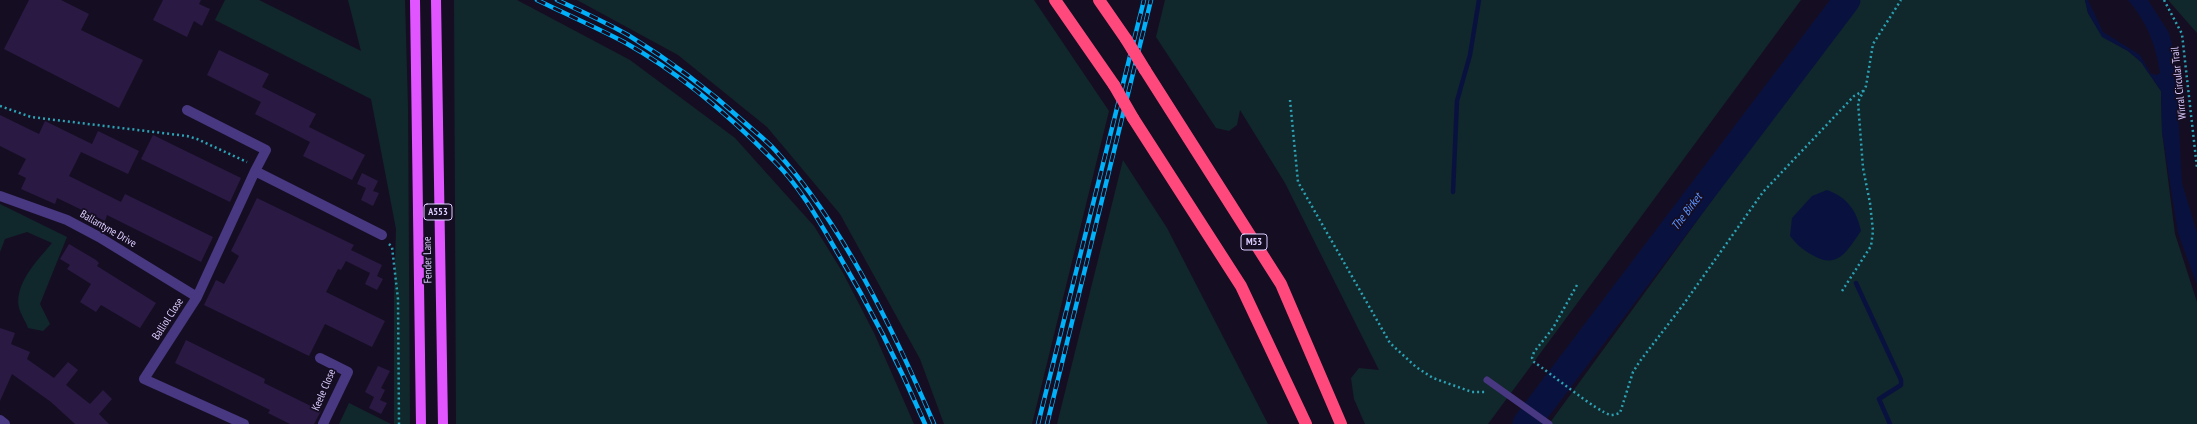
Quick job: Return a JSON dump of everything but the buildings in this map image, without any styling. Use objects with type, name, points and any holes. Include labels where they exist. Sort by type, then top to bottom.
[{"type":"highway","points":[[1055,0],[1114,86],[1241,286],[1306,424]]},
{"type":"highway","name":"M53","points":[[1099,0],[1126,39],[1281,284],[1341,424]]},
{"type":"main road","name":"Fender Lane","points":[[415,0],[421,424]]},
{"type":"main road","name":"Fender Lane","points":[[436,0],[443,424]]},
{"type":"street","name":"Balliol Close","points":[[187,110],[266,150],[197,297],[144,379],[244,424]]},
{"type":"street","points":[[257,169],[382,235]]},
{"type":"street","name":"Ballantyne Drive","points":[[0,196],[73,223],[99,237],[197,297]]},
{"type":"street","name":"Keele Close","points":[[320,358],[348,372],[323,424]]},
{"type":"street","points":[[0,420],[6,424]]},
{"type":"lane","points":[[1486,380],[1549,424]]},
{"type":"path","points":[[1842,291],[1871,246],[1873,230],[1870,203],[1863,168],[1858,102],[1866,86],[1873,44],[1901,0]]},
{"type":"path","name":"Wirral Circular Trail","points":[[2164,0],[2182,34],[2197,168]]},
{"type":"path","points":[[1577,285],[1553,328],[1534,352],[1532,358],[1534,362],[1604,412],[1612,415],[1620,413],[1633,372],[1640,361],[1683,305],[1763,192],[1854,96],[1863,91]]},
{"type":"path","points":[[1290,100],[1298,182],[1390,343],[1416,367],[1433,378],[1472,392],[1487,393],[1500,390]]},
{"type":"path","points":[[0,106],[31,117],[187,136],[197,139],[257,169]]},
{"type":"path","points":[[382,235],[392,247],[398,299],[399,424]]},
{"type":"green space","points":[[225,0],[259,0],[361,51],[348,0],[405,0],[408,107],[410,424],[394,424],[394,298],[396,229],[371,99],[215,20]]},
{"type":"green space","points":[[454,0],[517,0],[630,60],[735,138],[814,226],[843,273],[875,335],[914,424],[456,424]]},
{"type":"green space","points":[[577,0],[1034,0],[1109,111],[1032,424],[944,424],[920,359],[840,214],[767,127],[678,55]]},
{"type":"green space","points":[[1165,0],[1801,0],[1488,424],[1365,424],[1354,399],[1351,378],[1359,368],[1379,370],[1285,183],[1240,110],[1237,125],[1229,131],[1216,128],[1156,37]]},
{"type":"green space","points":[[1858,0],[2085,0],[2088,13],[2102,36],[2128,51],[2141,62],[2161,91],[2162,132],[2175,234],[2197,302],[2197,424],[1549,424]]},
{"type":"green space","points":[[2168,0],[2197,0],[2197,33]]},
{"type":"green space","points":[[1123,160],[1167,228],[1268,424],[1057,424]]},
{"type":"green space","points":[[0,204],[67,237],[40,304],[50,324],[43,331],[28,328],[19,308],[18,299],[20,290],[28,272],[52,243],[27,232],[5,239],[0,252]]},
{"type":"green space","points":[[349,403],[391,424],[339,424]]},
{"type":"shaded area","points":[[2085,0],[2088,0],[2103,32],[2140,55],[2151,74],[2157,75],[2160,73],[2153,43],[2145,25],[2135,8],[2128,0],[2148,0],[2169,33],[2175,57],[2182,183],[2197,233],[2197,285],[2178,233],[2162,132],[2161,91],[2141,62],[2128,51],[2102,37],[2088,13]]},
{"type":"shaded area","points":[[1827,190],[1840,197],[1850,206],[1857,217],[1861,231],[1843,255],[1837,259],[1831,260],[1824,260],[1808,253],[1790,236],[1792,218],[1812,196]]},
{"type":"waterway","points":[[1453,192],[1457,101],[1470,55],[1479,0]]},
{"type":"waterway","name":"The Birket","points":[[1526,424],[1847,0]]},
{"type":"waterway","points":[[1856,283],[1901,380],[1901,385],[1879,399],[1890,424]]},
{"type":"railway","points":[[537,0],[624,42],[664,67],[723,113],[775,162],[809,205],[861,294],[905,380],[925,424]]},
{"type":"railway","points":[[557,0],[619,30],[658,54],[716,98],[775,150],[823,211],[865,280],[902,353],[934,424]]},
{"type":"railway","points":[[1038,424],[1144,0]]},
{"type":"railway","points":[[1047,424],[1151,0]]}]
